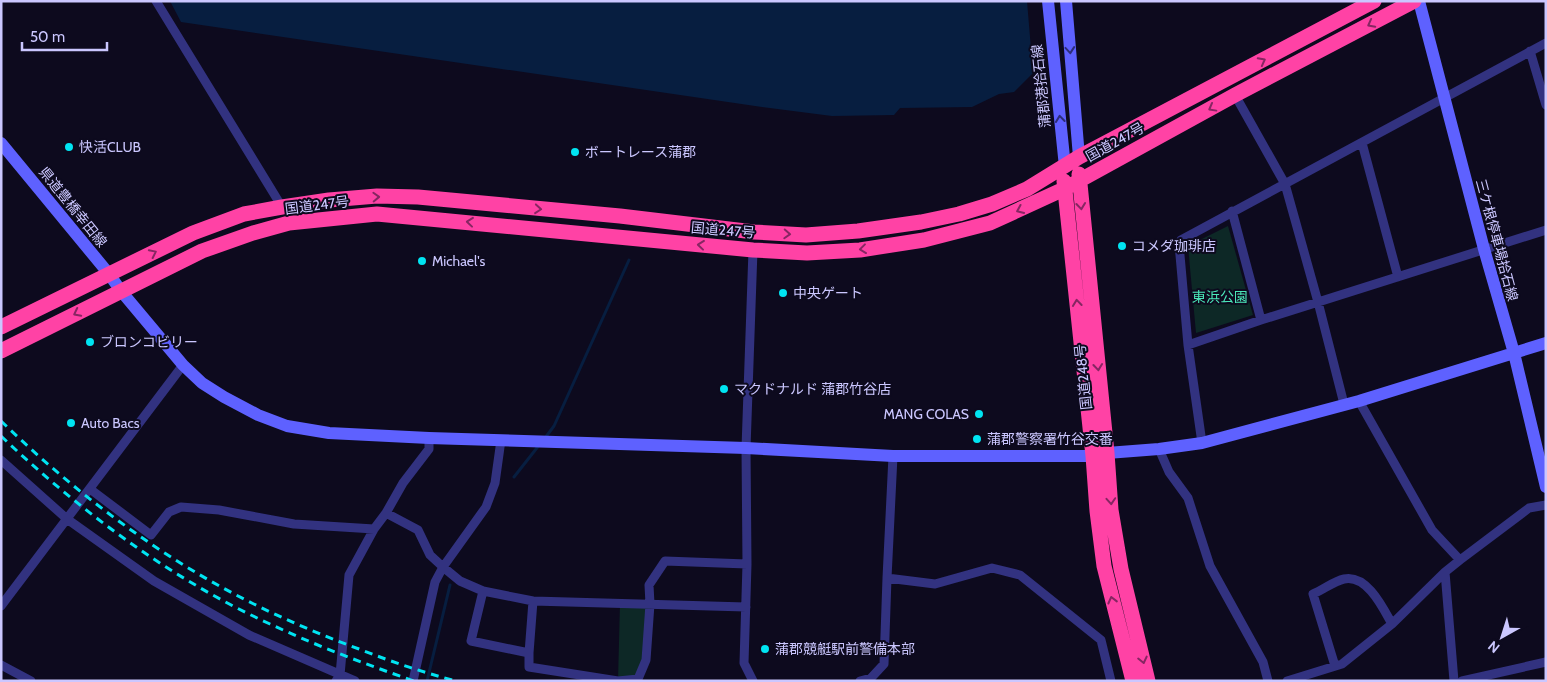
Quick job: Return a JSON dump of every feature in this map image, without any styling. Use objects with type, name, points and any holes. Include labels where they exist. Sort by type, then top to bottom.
[{"type":"highway","name":"国道247号","points":[[1,327],[193,233],[244,214],[282,206],[377,196],[418,197],[620,216],[754,232],[806,235],[894,226],[959,214],[992,204],[1027,189],[1079,157],[1374,1]]},
{"type":"highway","name":"国道247号","points":[[1,351],[202,251],[253,233],[289,223],[378,214],[753,250],[807,253],[860,250],[924,240],[990,223],[1064,189],[1235,95],[1414,1]]},
{"type":"highway","name":"国道248号","points":[[1079,157],[1078,181],[1100,454],[1096,511],[1104,566],[1133,681]]},
{"type":"highway","name":"国道248号","points":[[1064,167],[1064,189],[1100,454],[1121,569],[1148,681]]},
{"type":"street","points":[[156,1],[282,206]]},
{"type":"street","name":"蒲郡港拾石線","points":[[1048,1],[1064,167]]},
{"type":"street","points":[[1066,1],[1079,157]]},
{"type":"street","name":"三ケ根停車場拾石線","points":[[1419,1],[1484,249],[1514,353],[1546,487]]},
{"type":"street","points":[[1202,442],[1188,345],[1178,244],[1181,240],[1546,43]]},
{"type":"street","points":[[1530,51],[1546,105]]},
{"type":"street","points":[[1235,95],[1285,184],[1344,404]]},
{"type":"street","name":"県道豊橋幸田線","points":[[1,143],[121,291],[183,364],[202,383],[258,415],[287,426],[329,433],[746,448],[893,456],[1100,454],[1159,449],[1202,442],[1359,401],[1546,343]]},
{"type":"street","points":[[1362,143],[1398,276]]},
{"type":"street","points":[[1232,211],[1261,320]]},
{"type":"street","points":[[1188,345],[1546,230]]},
{"type":"street","points":[[753,250],[746,448],[747,564],[744,663],[753,681]]},
{"type":"street","points":[[1,606],[183,364]]},
{"type":"street","points":[[1359,401],[1432,530],[1460,560]]},
{"type":"street","points":[[338,678],[349,575],[374,529],[386,514],[403,483],[429,449],[430,438]]},
{"type":"street","points":[[412,681],[435,582],[443,567],[486,506],[495,483],[501,440]]},
{"type":"street","points":[[1159,449],[1169,472],[1188,498],[1210,566],[1263,662],[1268,681]]},
{"type":"street","points":[[860,681],[871,678],[884,664],[893,456]]},
{"type":"street","points":[[1,460],[67,519],[154,581],[249,635],[338,678],[355,681]]},
{"type":"street","points":[[90,489],[151,534],[169,512],[181,507],[219,510],[294,524],[374,529]]},
{"type":"street","points":[[1287,681],[1342,664],[1392,624],[1445,572],[1460,560],[1529,508],[1546,505]]},
{"type":"street","points":[[386,514],[418,530],[430,555],[460,582],[483,591],[533,601],[746,607]]},
{"type":"street","points":[[533,601],[529,667],[618,680],[638,679],[646,660],[650,604],[649,586],[665,561],[747,564]]},
{"type":"street","points":[[887,578],[935,584],[992,568],[1020,575],[1101,640],[1111,681]]},
{"type":"street","points":[[1445,572],[1454,681]]},
{"type":"street","points":[[1335,666],[1313,594],[1343,579],[1353,578],[1372,591],[1392,624]]},
{"type":"street","points":[[483,591],[471,642],[529,653]]},
{"type":"street","points":[[1462,681],[1546,662]]},
{"type":"street","points":[[1,664],[31,681]]},
{"type":"green space","name":"東浜公園","points":[[1228,226],[1253,315],[1196,333],[1188,246]]},
{"type":"green space","points":[[620,603],[650,604],[646,660],[638,679],[618,681]]},
{"type":"water","points":[[170,1],[1027,1],[1033,73],[1014,92],[999,94],[972,107],[900,108],[894,115],[832,116],[181,22]]},
{"type":"waterway","points":[[545,438],[554,426],[629,260]]},
{"type":"waterway","points":[[514,477],[540,444]]},
{"type":"waterway","points":[[427,681],[450,585]]},
{"type":"railway","points":[[1,421],[46,463],[118,521],[195,572],[275,614],[317,632],[371,654],[456,681]]},
{"type":"railway","points":[[1,436],[62,491],[95,517],[162,565],[197,586],[233,606],[288,632],[414,681]]},
{"type":"place","name":"快活CLUB","points":[[69,147]]},
{"type":"place","name":"ボートレース蒲郡","points":[[575,152]]},
{"type":"place","name":"コメダ珈琲店","points":[[1122,246]]},
{"type":"place","name":"Michael's","points":[[422,261]]},
{"type":"place","name":"中央ゲート","points":[[783,293]]},
{"type":"place","name":"ブロンコビリー","points":[[90,342]]},
{"type":"place","name":"マクドナルド 蒲郡竹谷店","points":[[724,389]]},
{"type":"place","name":"MANG COLAS","points":[[979,414]]},
{"type":"place","name":"Auto Bacs","points":[[71,423]]},
{"type":"place","name":"蒲郡警察署竹谷交番","points":[[977,439]]},
{"type":"place","name":"蒲郡競艇駅前警備本部","points":[[765,649]]}]
